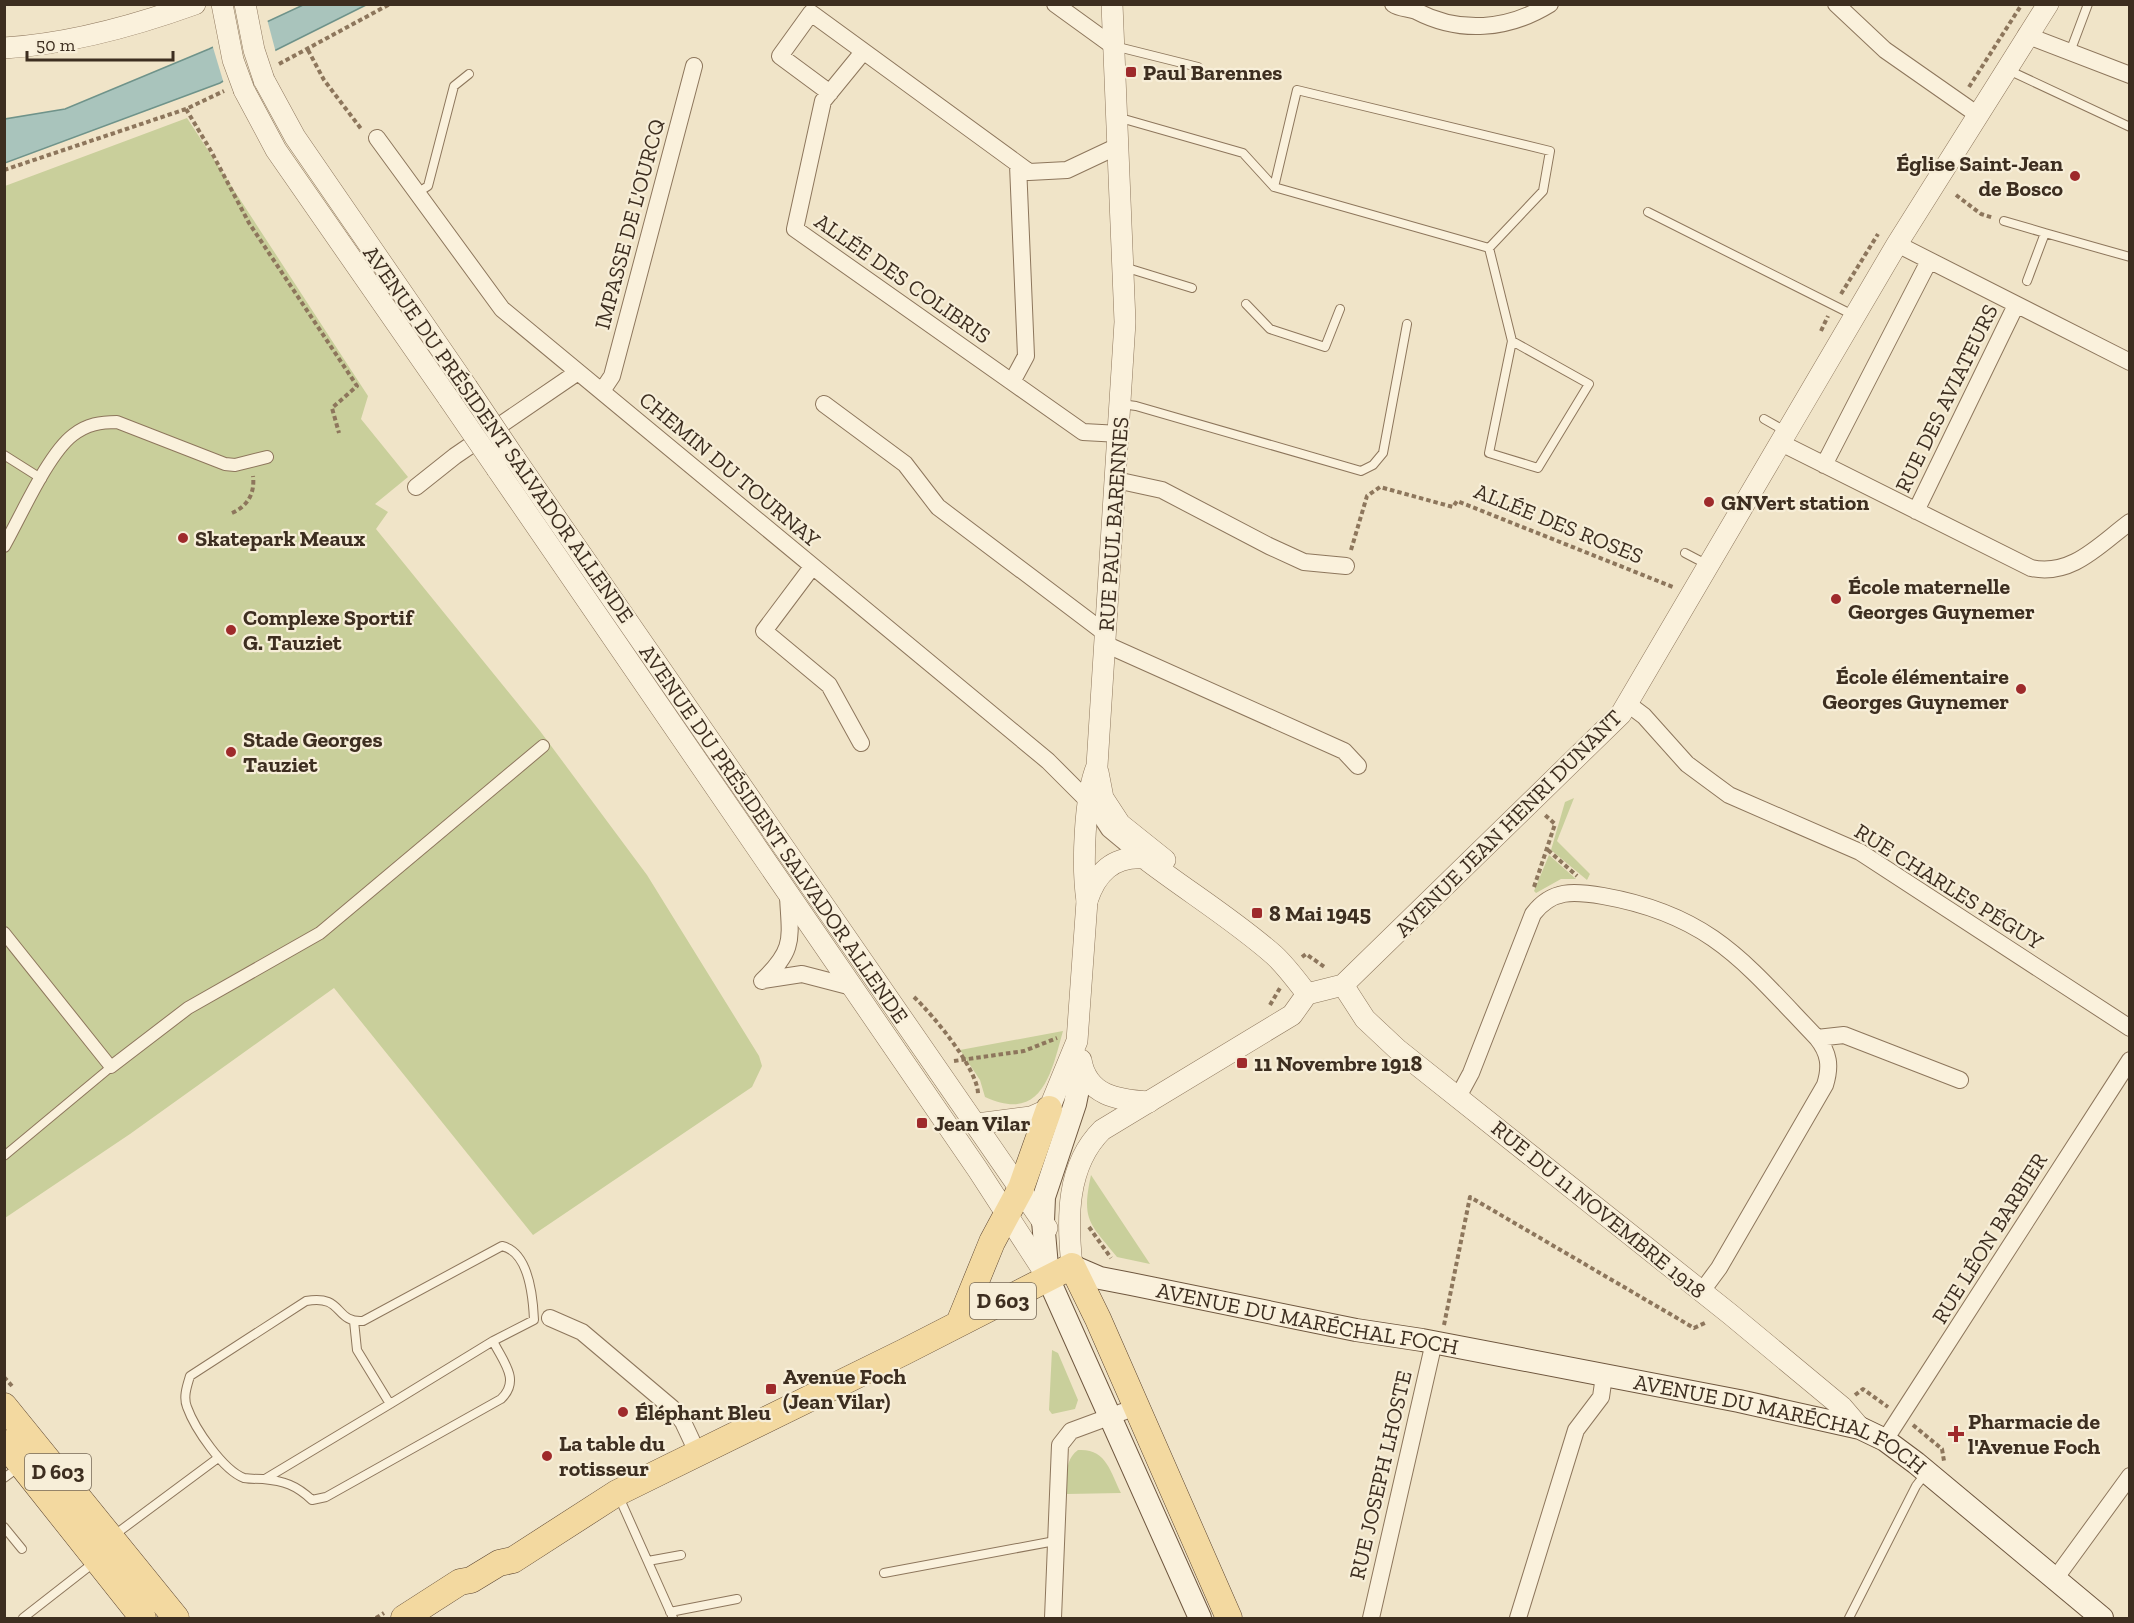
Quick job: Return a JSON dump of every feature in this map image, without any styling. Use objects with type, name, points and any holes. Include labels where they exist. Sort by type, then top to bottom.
[{"type":"main road","points":[[1082,1070],[1075,1104],[1044,1197],[1042,1221],[1048,1278],[1076,1298],[1216,1618]]},
{"type":"main road","points":[[959,1323],[992,1242],[1021,1188],[1049,1109]]},
{"type":"main road","name":"AVENUE DU MARÉCHAL FOCH","points":[[1072,1266],[1100,1278],[1356,1330],[1439,1334],[1604,1376],[1860,1428],[1885,1440],[1926,1472],[2102,1618]]},
{"type":"main road","name":"D 603","points":[[404,1618],[460,1582],[471,1580],[499,1563],[513,1560],[617,1493],[1072,1266]]},
{"type":"main road","name":"AVENUE DU PRÉSIDENT SALVADOR ALLENDE","points":[[1072,1266],[1200,1618]]},
{"type":"main road","name":"D 603","points":[[4,1406],[176,1618]]},
{"type":"main road","name":"AVENUE DU PRÉSIDENT SALVADOR ALLENDE","points":[[1125,1412],[1229,1618]]},
{"type":"main road","name":"D 603","points":[[4,1443],[13,1471],[97,1560],[143,1618]]},
{"type":"main road","points":[[435,1618],[504,1573],[513,1560]]},
{"type":"main road","points":[[116,1585],[124,1612],[129,1618]]},
{"type":"street","points":[[4,48],[35,46],[84,37],[195,4]]},
{"type":"street","name":"AVENUE DU PRÉSIDENT SALVADOR ALLENDE","points":[[222,4],[233,60],[235,90],[1008,1214],[1048,1278]]},
{"type":"street","name":"AVENUE DU PRÉSIDENT SALVADOR ALLENDE","points":[[245,4],[254,50],[270,73],[295,137],[977,1124],[1072,1266]]},
{"type":"street","points":[[1054,4],[1113,46]]},
{"type":"street","name":"RUE PAUL BARENNES","points":[[1049,1109],[1071,1038],[1087,901],[1084,880],[1089,801],[1091,781],[1097,766],[1120,434],[1125,322],[1124,267],[1112,4]]},
{"type":"street","points":[[1394,4],[1416,11],[1422,16],[1466,27],[1509,23],[1550,4]]},
{"type":"street","points":[[1836,4],[1885,50],[1978,115]]},
{"type":"street","name":"AVENUE JEAN HENRI DUNANT","points":[[1343,985],[1602,734],[1628,704],[1897,244],[2048,4]]},
{"type":"street","points":[[830,93],[780,56],[811,13],[1029,172],[1067,170],[1118,146]]},
{"type":"street","points":[[2026,36],[2130,75]]},
{"type":"street","name":"ALLÉE DES COLIBRIS","points":[[863,52],[823,101],[795,229],[1083,432],[1120,434]]},
{"type":"street","name":"IMPASSE DE L'OURCQ","points":[[602,391],[612,376],[694,66]]},
{"type":"street","name":"CHEMIN DU TOURNAY","points":[[377,138],[502,309],[1048,761],[1089,801],[1109,829],[1144,858]]},
{"type":"street","name":"ALLÉE DES COLIBRIS","points":[[1012,382],[1026,356],[1018,165]]},
{"type":"street","points":[[1897,244],[2130,362]]},
{"type":"street","points":[[1824,465],[1929,261]]},
{"type":"street","name":"RUE DES AVIATEURS","points":[[1916,511],[2016,305]]},
{"type":"street","points":[[416,487],[454,456],[578,372]]},
{"type":"street","points":[[824,404],[905,464],[938,507],[1105,638],[1344,751],[1358,766]]},
{"type":"street","points":[[4,546],[58,449],[72,435],[87,426],[101,422],[117,423],[216,462],[235,465],[267,457]]},
{"type":"street","points":[[1784,438],[1824,465],[2031,568],[2043,571],[2069,567],[2130,522]]},
{"type":"street","points":[[1116,480],[1162,490],[1304,562],[1346,566]]},
{"type":"street","points":[[812,567],[764,631],[829,685],[861,743]]},
{"type":"street","name":"RUE CHARLES PÉGUY","points":[[1628,704],[1644,716],[1687,764],[1729,795],[1860,852],[2130,1028]]},
{"type":"street","points":[[4,933],[111,1067],[188,1008],[320,933],[543,746]]},
{"type":"street","points":[[1097,766],[1103,798],[1120,824],[1180,872],[1191,890]]},
{"type":"street","points":[[1087,901],[1100,874],[1125,858],[1144,858],[1174,881],[1191,890],[1275,956],[1307,994]]},
{"type":"street","points":[[1458,1097],[1471,1073],[1533,914],[1543,902],[1567,892],[1631,901],[1693,924],[1743,960],[1825,1048],[1830,1063],[1825,1085],[1719,1268],[1702,1291]]},
{"type":"street","points":[[788,896],[791,931],[787,951],[780,964],[762,981],[802,974],[852,987]]},
{"type":"street","points":[[1072,1266],[1068,1231],[1074,1179],[1085,1150],[1102,1130],[1292,1015],[1307,994],[1343,985]]},
{"type":"street","name":"RUE DU 11 NOVEMBRE 1918","points":[[1343,985],[1375,1029],[1702,1291],[1842,1407],[1860,1428]]},
{"type":"street","points":[[1816,1038],[1844,1035],[1960,1080]]},
{"type":"street","name":"RUE PAUL BARENNES","points":[[1071,1038],[1082,1070]]},
{"type":"street","name":"RUE LÉON BARBIER","points":[[1885,1440],[2130,1060]]},
{"type":"street","points":[[1082,1070],[1090,1083],[1100,1092],[1112,1098],[1149,1102]]},
{"type":"street","points":[[977,1124],[1031,1117],[1049,1109]]},
{"type":"street","points":[[542,1319],[582,1332],[672,1408],[683,1422],[698,1454]]},
{"type":"street","name":"RUE JOSEPH LHOSTE","points":[[1371,1618],[1439,1334]]},
{"type":"street","points":[[1518,1618],[1576,1430],[1601,1397],[1604,1376]]},
{"type":"street","points":[[1053,1618],[1060,1445],[1071,1431],[1125,1412]]},
{"type":"street","points":[[2055,1579],[2130,1476]]},
{"type":"lane","points":[[2070,53],[2088,4]]},
{"type":"lane","points":[[1113,46],[1198,67]]},
{"type":"lane","points":[[2006,69],[2130,127]]},
{"type":"lane","points":[[417,193],[428,186],[454,86],[469,74]]},
{"type":"lane","points":[[1274,187],[1297,90],[1550,152],[1543,191],[1489,248]]},
{"type":"lane","points":[[1117,117],[1244,153],[1274,187],[1489,248]]},
{"type":"lane","points":[[1648,212],[1856,316]]},
{"type":"lane","points":[[2004,221],[2130,257]]},
{"type":"lane","points":[[2027,280],[2045,233]]},
{"type":"lane","points":[[1489,248],[1512,341],[1489,453],[1538,468],[1589,384],[1512,341]]},
{"type":"lane","points":[[1124,267],[1192,288]]},
{"type":"lane","points":[[1246,304],[1270,329],[1325,347],[1340,309]]},
{"type":"lane","points":[[1121,404],[1136,406],[1361,471],[1373,465],[1383,453],[1407,324]]},
{"type":"lane","points":[[1764,420],[1784,438]]},
{"type":"lane","points":[[4,455],[42,479]]},
{"type":"lane","points":[[1685,553],[1709,566]]},
{"type":"lane","points":[[4,1156],[111,1067]]},
{"type":"lane","points":[[265,1479],[492,1341],[542,1319],[517,1254],[510,1248],[502,1246],[363,1321],[354,1322],[322,1298],[306,1301],[190,1376],[185,1392],[186,1407],[218,1458],[230,1470],[245,1478],[283,1481],[298,1487],[312,1500],[326,1497],[501,1399],[511,1390],[512,1381],[492,1341]]},
{"type":"lane","points":[[354,1322],[357,1350],[390,1404]]},
{"type":"lane","points":[[111,1538],[218,1458]]},
{"type":"lane","points":[[1849,1618],[1916,1486],[1926,1472]]},
{"type":"lane","points":[[617,1493],[672,1615],[737,1599]]},
{"type":"lane","points":[[4,1527],[22,1548]]},
{"type":"lane","points":[[884,1573],[1055,1541]]},
{"type":"lane","points":[[648,1561],[681,1555]]},
{"type":"lane","points":[[23,1618],[97,1560]]},
{"type":"path","points":[[270,73],[390,4]]},
{"type":"path","points":[[1971,84],[2022,4]]},
{"type":"path","points":[[308,50],[324,80],[371,141],[377,138]]},
{"type":"path","points":[[4,170],[186,109],[235,90]]},
{"type":"path","points":[[186,109],[249,223],[357,386],[332,408],[339,433]]},
{"type":"path","points":[[1956,195],[1981,214]]},
{"type":"path","points":[[232,513],[242,508],[250,499],[254,486],[249,461]]},
{"type":"path","name":"ALLÉE DES ROSES","points":[[1346,566],[1367,496],[1380,487],[1454,507],[1457,501],[1674,587]]},
{"type":"path","points":[[1532,892],[1555,825],[1545,815]]},
{"type":"path","points":[[1548,850],[1584,882]]},
{"type":"path","points":[[950,1061],[1024,1051],[1071,1038]]},
{"type":"path","points":[[1439,1334],[1470,1197],[1694,1328],[1707,1322]]},
{"type":"path","points":[[1088,1226],[1111,1258]]},
{"type":"path","points":[[1863,1389],[1888,1407]]},
{"type":"green space","name":"Complexe Sportif G. Tauziet","points":[[187,118],[368,396],[361,419],[408,477],[375,504],[388,512],[376,529],[540,731],[647,875],[759,1056],[762,1066],[752,1087],[533,1235],[334,988],[130,1134],[5,1218],[5,186]]},
{"type":"green space","points":[[1574,798],[1557,841],[1590,874],[1587,880],[1551,850],[1565,802]]},
{"type":"green space","points":[[1549,855],[1576,879],[1561,879],[1536,893],[1534,891]]},
{"type":"green space","points":[[1063,1031],[1054,1063],[1041,1090],[1032,1099],[1020,1104],[1004,1103],[985,1097],[980,1080],[960,1050]]},
{"type":"green space","points":[[1091,1175],[1150,1264],[1117,1257],[1094,1228],[1087,1202]]},
{"type":"green space","points":[[1052,1350],[1058,1353],[1078,1400],[1075,1409],[1052,1414],[1049,1410]]},
{"type":"green space","points":[[1078,1450],[1095,1453],[1106,1462],[1121,1493],[1067,1494],[1068,1464]]},
{"type":"water","points":[[303,5],[366,5],[266,55],[220,83],[5,163],[5,119],[65,109],[209,49]]},
{"type":"pier","points":[[267,19],[276,53],[224,84],[212,44]]},
{"type":"place","name":"Paul Barennes","points":[[1131,72]]},
{"type":"place","name":"Église Saint-Jean de Bosco","points":[[2075,176]]},
{"type":"place","name":"GNVert station","points":[[1709,502]]},
{"type":"place","name":"Skatepark Meaux","points":[[183,538]]},
{"type":"place","name":"École maternelle Georges Guynemer","points":[[1836,599]]},
{"type":"place","name":"Complexe Sportif G. Tauziet","points":[[231,630]]},
{"type":"place","name":"École élémentaire Georges Guynemer","points":[[2021,689]]},
{"type":"place","name":"Stade Georges Tauziet","points":[[231,752]]},
{"type":"place","name":"8 Mai 1945","points":[[1257,913]]},
{"type":"place","name":"11 Novembre 1918","points":[[1242,1063]]},
{"type":"place","name":"Jean Vilar","points":[[922,1123]]},
{"type":"place","name":"Avenue Foch (Jean Vilar)","points":[[771,1389]]},
{"type":"place","name":"Éléphant Bleu","points":[[623,1412]]},
{"type":"place","name":"Pharmacie de l'Avenue Foch","points":[[1956,1434]]},
{"type":"place","name":"La table du rotisseur","points":[[547,1456]]}]
